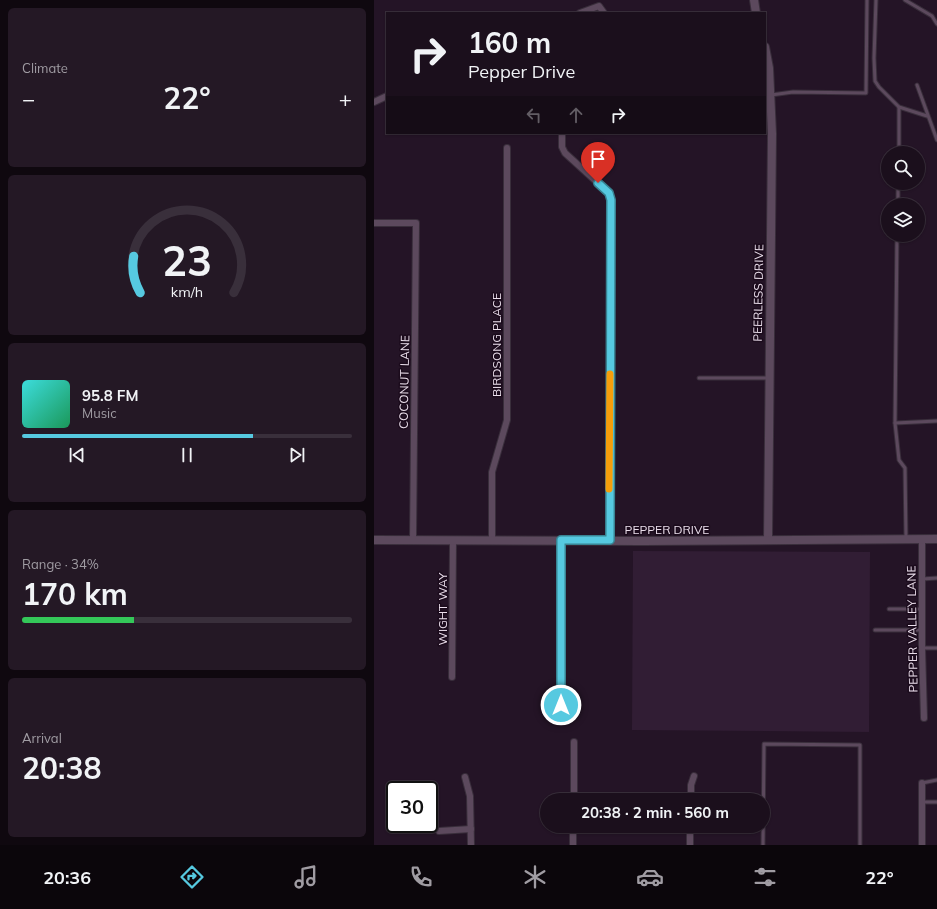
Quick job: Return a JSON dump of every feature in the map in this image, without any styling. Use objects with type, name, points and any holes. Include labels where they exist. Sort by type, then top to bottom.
[{"type":"street","points":[[754,0],[756,12]]},
{"type":"street","points":[[582,12],[601,3]]},
{"type":"street","name":"PEERLESS DRIVE","points":[[766,51],[770,68],[771,95],[768,540]]},
{"type":"street","points":[[374,102],[386,96]]},
{"type":"street","points":[[562,134],[562,146],[565,153],[609,193],[611,200],[610,540]]},
{"type":"street","name":"BIRDSONG PLACE","points":[[492,540],[492,472],[507,420],[507,148]]},
{"type":"street","name":"COCONUT LANE","points":[[374,223],[416,223],[413,540]]},
{"type":"street","name":"PEPPER DRIVE","points":[[374,540],[937,539]]},
{"type":"street","name":"WIGHT WAY","points":[[452,677],[453,540]]},
{"type":"street","points":[[561,540],[561,705]]},
{"type":"street","name":"PEPPER VALLEY LANE","points":[[922,540],[922,648],[924,718]]},
{"type":"street","points":[[574,742],[574,793]]},
{"type":"street","points":[[691,793],[691,785],[694,776]]},
{"type":"street","points":[[465,777],[470,796],[471,845]]},
{"type":"street","points":[[922,782],[922,845]]},
{"type":"street","points":[[438,831],[471,829]]},
{"type":"street","points":[[573,833],[573,845]]},
{"type":"street","points":[[690,833],[690,845]]},
{"type":"lane","points":[[771,95],[793,92],[866,93],[867,0]]},
{"type":"lane","points":[[876,0],[874,76],[879,87],[899,107],[927,116]]},
{"type":"lane","points":[[906,0],[932,16],[937,24]]},
{"type":"lane","points":[[917,85],[937,140]]},
{"type":"lane","points":[[899,107],[899,146]]},
{"type":"lane","points":[[898,242],[895,423],[899,460],[905,468],[906,540]]},
{"type":"lane","points":[[699,378],[769,378]]},
{"type":"lane","points":[[895,423],[937,421]]},
{"type":"lane","points":[[922,579],[937,578]]},
{"type":"lane","points":[[889,609],[922,609]]},
{"type":"lane","points":[[874,630],[922,630]]},
{"type":"lane","points":[[922,648],[937,648]]},
{"type":"lane","points":[[763,845],[764,744],[786,744],[860,745],[860,845]]},
{"type":"lane","points":[[922,782],[937,780]]},
{"type":"lane","points":[[922,802],[937,802]]},
{"type":"shaded area","points":[[633,551],[870,552],[869,732],[632,730]]},
{"type":"slow traffic","points":[[609,489],[610,374]]},
{"type":"route","points":[[561,705],[561,540],[610,540],[611,200],[609,193],[598,183]]}]
